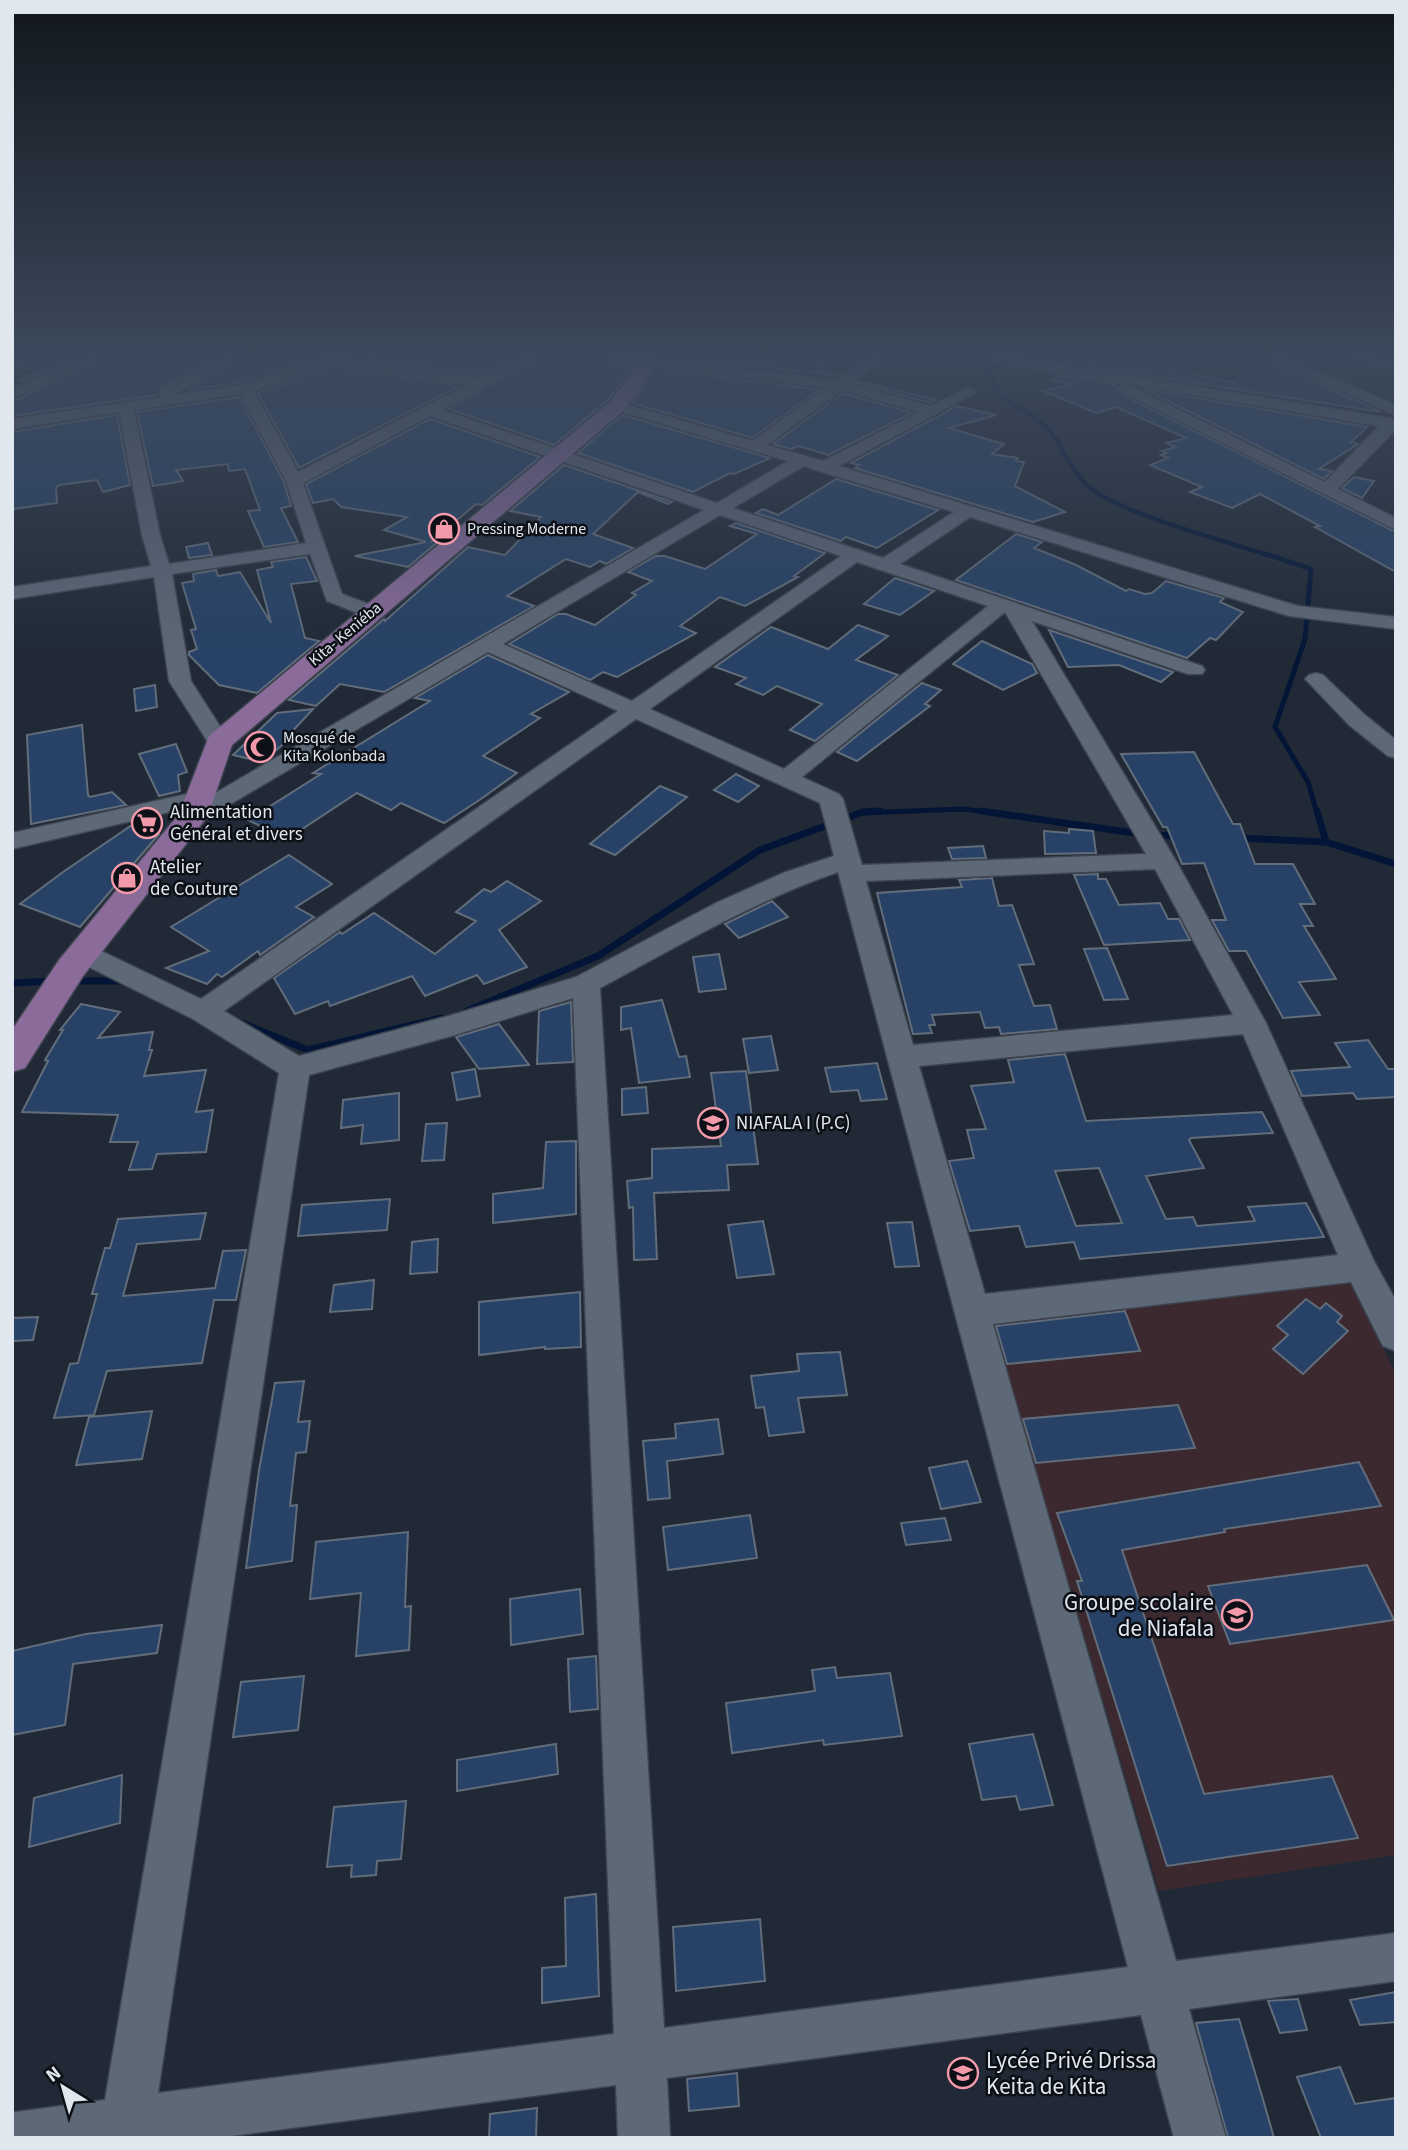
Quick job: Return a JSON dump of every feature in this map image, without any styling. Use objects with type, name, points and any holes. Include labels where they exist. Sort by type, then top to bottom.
[{"type":"main road","name":"Kita- Keniéba","points":[[12,1059],[77,960],[196,807],[204,777],[219,742],[555,457]]},
{"type":"street","points":[[141,457],[151,535],[162,570],[180,681],[219,742]]},
{"type":"street","points":[[281,457],[294,481],[334,597],[372,612]]},
{"type":"street","points":[[294,481],[340,457]]},
{"type":"street","points":[[569,457],[1195,670]]},
{"type":"street","points":[[793,457],[1296,612],[1396,623]]},
{"type":"street","points":[[825,467],[843,457]]},
{"type":"street","points":[[1262,457],[1396,525]]},
{"type":"street","points":[[1327,490],[1358,457]]},
{"type":"street","points":[[12,841],[196,807],[489,645],[802,460]]},
{"type":"street","points":[[886,565],[968,511]]},
{"type":"street","points":[[12,593],[317,547]]},
{"type":"street","points":[[203,1012],[855,555]]},
{"type":"street","points":[[786,779],[1008,606]]},
{"type":"street","points":[[1008,606],[1163,861],[1252,1023],[1360,1267],[1396,1335]]},
{"type":"street","points":[[489,645],[831,799],[1200,2138]]},
{"type":"street","points":[[1316,679],[1357,720],[1396,751]]},
{"type":"street","points":[[77,960],[203,1012],[295,1068],[455,1025],[586,984],[725,909],[792,879],[849,867],[1163,861]]},
{"type":"street","points":[[586,984],[644,2138]]},
{"type":"street","points":[[902,1057],[1252,1023]]},
{"type":"street","points":[[127,2130],[295,1068]]},
{"type":"street","points":[[972,1311],[1360,1267]]},
{"type":"street","points":[[16,2138],[127,2130],[639,2057],[1396,1957]]},
{"type":"shaded area","name":"Groupe scolaire de Niafala","points":[[1353,1282],[1396,1375],[1396,1855],[1159,1891],[991,1319]]},
{"type":"building","points":[[12,457],[125,457],[130,485],[103,492],[97,480],[59,485],[56,488],[57,503],[13,509]]},
{"type":"building","points":[[147,457],[271,457],[284,482],[291,506],[281,508],[298,542],[264,547],[248,511],[260,510],[245,469],[229,471],[228,464],[176,470],[183,481],[153,486]]},
{"type":"building","points":[[293,457],[320,457],[299,468]]},
{"type":"building","points":[[357,457],[540,457],[482,505],[476,504],[432,541],[440,540],[408,567],[355,556],[426,542],[384,530],[407,517],[341,507],[333,499],[313,503],[306,484]]},
{"type":"building","points":[[591,457],[770,458],[734,474],[730,473],[693,492]]},
{"type":"building","points":[[862,457],[1018,458],[1016,461],[1024,462],[1015,486],[1065,512],[1033,522],[855,468],[859,465],[851,463]]},
{"type":"building","points":[[1247,457],[1396,532],[1396,572],[1260,494],[1232,508],[1190,492],[1202,487],[1150,465],[1168,458]]},
{"type":"building","points":[[1281,457],[1337,457],[1319,469],[1332,471],[1324,479]]},
{"type":"building","points":[[564,465],[672,502],[668,504],[638,492],[593,534],[633,548],[606,564],[600,561],[590,567],[566,559],[507,596],[534,606],[384,692],[340,684],[316,706],[289,700],[384,619],[385,621],[468,547],[505,555],[541,517],[510,511]]},
{"type":"building","points":[[1354,477],[1374,481],[1362,498],[1342,488]]},
{"type":"building","points":[[836,479],[938,510],[877,548],[846,537],[841,541],[756,513],[763,509],[778,515]]},
{"type":"building","points":[[736,523],[825,553],[794,576],[798,577],[745,606],[720,597],[680,626],[696,633],[617,677],[603,672],[590,680],[509,644],[558,614],[566,614],[595,625],[636,595],[632,593],[652,581],[628,572],[656,556],[665,556],[705,569],[757,534],[730,526]]},
{"type":"building","points":[[1016,534],[1042,542],[1034,548],[1076,565],[1126,591],[1129,589],[1145,594],[1152,593],[1166,581],[1224,598],[1220,602],[1243,612],[1216,640],[1210,638],[1187,658],[956,580]]},
{"type":"building","points":[[208,543],[212,555],[189,558],[186,547]]},
{"type":"building","points":[[306,557],[317,581],[291,584],[305,638],[319,641],[257,693],[219,685],[189,655],[189,652],[197,649],[191,630],[196,629],[182,583],[194,581],[193,574],[216,570],[218,576],[240,572],[271,623],[257,570],[273,567],[271,562]]},
{"type":"building","points":[[895,578],[934,591],[900,615],[864,604]]},
{"type":"building","points":[[858,625],[888,636],[856,660],[898,675],[815,741],[790,730],[822,704],[777,686],[763,695],[736,684],[746,678],[715,667],[771,627],[828,649]]},
{"type":"building","points":[[1049,630],[1173,672],[1161,682],[1119,665],[1068,667]]},
{"type":"building","points":[[982,641],[1032,664],[1037,673],[1003,690],[953,664]]},
{"type":"building","points":[[488,655],[569,692],[531,714],[540,718],[483,756],[517,773],[481,799],[444,823],[401,803],[391,810],[357,793],[287,839],[248,820],[321,774],[313,773],[430,701],[415,698]]},
{"type":"building","points":[[922,683],[941,690],[925,704],[930,706],[857,761],[837,752]]},
{"type":"building","points":[[155,685],[157,707],[136,711],[134,689]]},
{"type":"building","points":[[313,709],[287,737],[290,738],[263,762],[233,755],[277,713]]},
{"type":"building","points":[[82,725],[88,795],[90,797],[112,792],[126,805],[31,824],[27,735]]},
{"type":"building","points":[[176,744],[187,772],[178,775],[180,791],[159,796],[139,754]]},
{"type":"building","points":[[1194,752],[1233,824],[1240,824],[1255,864],[1293,864],[1315,904],[1300,904],[1313,926],[1304,926],[1336,979],[1299,982],[1320,1015],[1283,1018],[1246,951],[1229,951],[1212,920],[1226,920],[1204,863],[1182,864],[1167,827],[1163,827],[1121,754]]},
{"type":"building","points":[[736,774],[759,786],[738,802],[714,790]]},
{"type":"building","points":[[660,786],[687,797],[615,855],[590,844]]},
{"type":"building","points":[[144,821],[159,834],[80,927],[20,904],[135,823]]},
{"type":"building","points":[[1069,829],[1093,831],[1096,853],[1045,854],[1044,831],[1069,833]]},
{"type":"building","points":[[983,846],[986,858],[952,859],[948,848]]},
{"type":"building","points":[[289,855],[332,884],[296,907],[314,917],[260,955],[258,951],[222,977],[217,974],[207,984],[166,968],[209,951],[171,927]]},
{"type":"building","points":[[1098,874],[1098,879],[1106,879],[1119,905],[1160,903],[1168,919],[1179,919],[1190,940],[1104,945],[1074,875]]},
{"type":"building","points":[[992,878],[999,906],[1012,905],[1034,964],[1019,965],[1034,1006],[1050,1005],[1057,1029],[1001,1034],[999,1027],[985,1028],[980,1012],[932,1015],[935,1025],[929,1025],[932,1033],[913,1034],[877,893],[962,887],[959,880]]},
{"type":"building","points":[[507,881],[541,901],[499,930],[527,967],[484,984],[477,975],[425,996],[412,976],[330,1006],[328,1001],[295,1014],[274,978],[340,932],[342,934],[374,913],[435,954],[476,921],[456,912],[484,889],[491,892]]},
{"type":"building","points":[[772,901],[788,917],[739,938],[725,924]]},
{"type":"building","points":[[1107,948],[1128,999],[1104,1000],[1084,949]]},
{"type":"building","points":[[719,954],[726,989],[699,992],[693,957]]},
{"type":"building","points":[[662,1000],[679,1057],[686,1056],[690,1077],[639,1083],[631,1028],[621,1030],[621,1007]]},
{"type":"building","points":[[571,1002],[573,1062],[537,1064],[539,1011]]},
{"type":"building","points":[[81,1004],[120,1012],[98,1038],[153,1032],[149,1050],[152,1050],[144,1076],[206,1070],[196,1112],[213,1110],[206,1152],[157,1154],[152,1169],[129,1170],[138,1142],[110,1142],[118,1115],[22,1112],[48,1061],[45,1060],[63,1030],[60,1030]]},
{"type":"building","points":[[499,1024],[529,1065],[479,1069],[456,1037]]},
{"type":"building","points":[[771,1036],[778,1070],[749,1073],[743,1039]]},
{"type":"building","points":[[1368,1040],[1388,1069],[1396,1069],[1396,1097],[1357,1099],[1353,1093],[1302,1096],[1291,1071],[1350,1067],[1335,1043]]},
{"type":"building","points":[[1065,1054],[1086,1121],[1262,1112],[1273,1133],[1191,1138],[1189,1140],[1204,1168],[1146,1176],[1166,1219],[1193,1217],[1197,1226],[1255,1221],[1248,1207],[1306,1203],[1324,1237],[1080,1259],[1074,1242],[1026,1247],[1019,1226],[970,1231],[949,1161],[974,1158],[967,1130],[986,1129],[971,1086],[1014,1082],[1008,1060]],"holes":[[[1099,1168],[1122,1223],[1076,1226],[1055,1171]]]},
{"type":"building","points":[[877,1063],[887,1099],[861,1101],[858,1090],[831,1092],[825,1068]]},
{"type":"building","points":[[475,1069],[480,1096],[457,1100],[452,1073]]},
{"type":"building","points":[[746,1071],[758,1164],[727,1165],[729,1190],[654,1193],[657,1259],[634,1260],[633,1207],[629,1208],[627,1181],[652,1178],[652,1149],[721,1146],[711,1073]]},
{"type":"building","points":[[646,1087],[648,1113],[622,1115],[622,1089]]},
{"type":"building","points":[[399,1093],[399,1140],[361,1144],[363,1125],[341,1128],[343,1100]]},
{"type":"building","points":[[447,1123],[444,1160],[422,1161],[426,1124]]},
{"type":"building","points":[[576,1141],[576,1214],[493,1223],[493,1194],[543,1188],[546,1142]]},
{"type":"building","points":[[390,1199],[387,1230],[298,1236],[302,1205]]},
{"type":"building","points":[[206,1213],[200,1239],[137,1244],[123,1296],[215,1288],[223,1251],[246,1250],[236,1300],[214,1300],[202,1363],[107,1371],[94,1415],[54,1418],[70,1364],[78,1363],[97,1294],[92,1294],[105,1248],[110,1248],[118,1219]]},
{"type":"building","points":[[763,1221],[774,1274],[737,1278],[728,1225]]},
{"type":"building","points":[[912,1222],[919,1266],[895,1267],[887,1223]]},
{"type":"building","points":[[438,1239],[437,1272],[410,1274],[412,1242]]},
{"type":"building","points":[[374,1280],[372,1309],[330,1312],[334,1285]]},
{"type":"building","points":[[580,1292],[581,1347],[545,1347],[479,1355],[479,1302]]},
{"type":"building","points":[[1306,1299],[1320,1309],[1326,1303],[1342,1316],[1337,1322],[1348,1331],[1303,1374],[1273,1349],[1288,1335],[1277,1326]]},
{"type":"building","points":[[1125,1311],[1140,1351],[1007,1364],[996,1326]]},
{"type":"building","points":[[38,1317],[33,1340],[12,1341],[12,1318]]},
{"type":"building","points":[[840,1352],[847,1395],[798,1398],[804,1432],[769,1436],[764,1407],[756,1408],[751,1376],[799,1371],[797,1354]]},
{"type":"building","points":[[304,1381],[298,1422],[310,1421],[306,1452],[296,1453],[290,1506],[297,1505],[292,1561],[246,1568],[259,1470],[275,1383]]},
{"type":"building","points":[[1178,1405],[1195,1448],[1036,1463],[1023,1419]]},
{"type":"building","points":[[152,1411],[142,1459],[76,1465],[89,1417]]},
{"type":"building","points":[[718,1419],[723,1454],[667,1461],[670,1498],[648,1500],[643,1441],[676,1438],[675,1424]]},
{"type":"building","points":[[967,1461],[981,1502],[941,1509],[929,1468]]},
{"type":"building","points":[[1359,1462],[1381,1506],[1224,1529],[1225,1532],[1122,1550],[1204,1794],[1332,1776],[1358,1838],[1167,1866],[1077,1581],[1082,1581],[1057,1513]]},
{"type":"building","points":[[750,1515],[757,1558],[668,1570],[663,1527]]},
{"type":"building","points":[[945,1518],[951,1540],[906,1545],[901,1523]]},
{"type":"building","points":[[408,1532],[405,1607],[411,1606],[409,1650],[356,1656],[361,1593],[310,1599],[316,1542]]},
{"type":"building","points":[[1367,1565],[1394,1620],[1230,1644],[1208,1586]]},
{"type":"building","points":[[580,1589],[583,1634],[511,1645],[510,1599]]},
{"type":"building","points":[[162,1625],[157,1653],[73,1664],[65,1725],[12,1735],[12,1651],[86,1634]]},
{"type":"building","points":[[596,1656],[598,1709],[570,1712],[568,1659]]},
{"type":"building","points":[[835,1667],[837,1678],[890,1673],[902,1736],[824,1745],[823,1740],[732,1753],[726,1703],[815,1691],[812,1670]]},
{"type":"building","points":[[304,1676],[298,1730],[233,1737],[241,1682]]},
{"type":"building","points":[[1033,1734],[1053,1805],[1020,1810],[1016,1796],[982,1800],[969,1744]]},
{"type":"building","points":[[556,1744],[558,1774],[457,1791],[457,1760]]},
{"type":"building","points":[[122,1775],[120,1823],[29,1847],[34,1798]]},
{"type":"building","points":[[406,1801],[401,1859],[377,1861],[376,1875],[351,1877],[352,1865],[327,1867],[334,1807]]},
{"type":"building","points":[[596,1894],[599,1996],[542,2003],[542,1968],[566,1966],[565,1898]]},
{"type":"building","points":[[760,1919],[765,1981],[676,1991],[673,1927]]},
{"type":"building","points":[[1396,1992],[1396,2022],[1360,2025],[1350,2000]]},
{"type":"building","points":[[1298,1999],[1307,2030],[1280,2033],[1268,2001]]},
{"type":"building","points":[[1239,2019],[1274,2138],[1228,2138],[1196,2023]]},
{"type":"building","points":[[1340,2067],[1355,2104],[1396,2098],[1396,2138],[1321,2138],[1297,2077]]},
{"type":"building","points":[[737,2073],[739,2106],[689,2111],[687,2079]]},
{"type":"building","points":[[537,2108],[536,2138],[489,2138],[490,2114]]},
{"type":"waterway","points":[[1066,457],[1086,484],[1120,505],[1271,556]]},
{"type":"waterway","points":[[1266,554],[1311,569],[1305,639],[1275,727],[1308,782],[1317,813]]},
{"type":"waterway","points":[[860,813],[963,809],[993,813]]},
{"type":"waterway","points":[[860,813],[880,811]]},
{"type":"waterway","points":[[981,811],[1148,835],[1179,836]]},
{"type":"waterway","points":[[1317,811],[1326,842]]},
{"type":"waterway","points":[[467,1011],[598,956],[760,850],[860,813]]},
{"type":"waterway","points":[[1238,838],[1326,842]]},
{"type":"waterway","points":[[1326,842],[1396,864]]},
{"type":"waterway","points":[[12,983],[55,981]]},
{"type":"waterway","points":[[72,981],[121,981]]},
{"type":"waterway","points":[[242,1023],[308,1050],[441,1018]]},
{"type":"place","name":"Pressing Moderne","points":[[444,529]]},
{"type":"place","name":"Mosqué de Kita Kolonbada","points":[[260,747]]},
{"type":"place","name":"Alimentation Général et divers","points":[[147,823]]},
{"type":"place","name":"Atelier de Couture","points":[[127,878]]},
{"type":"place","name":"NIAFALA I (P.C)","points":[[713,1123]]},
{"type":"place","name":"Groupe scolaire de Niafala","points":[[1237,1615]]},
{"type":"place","name":"Lycée Privé Drissa Keita de Kita","points":[[963,2073]]}]
